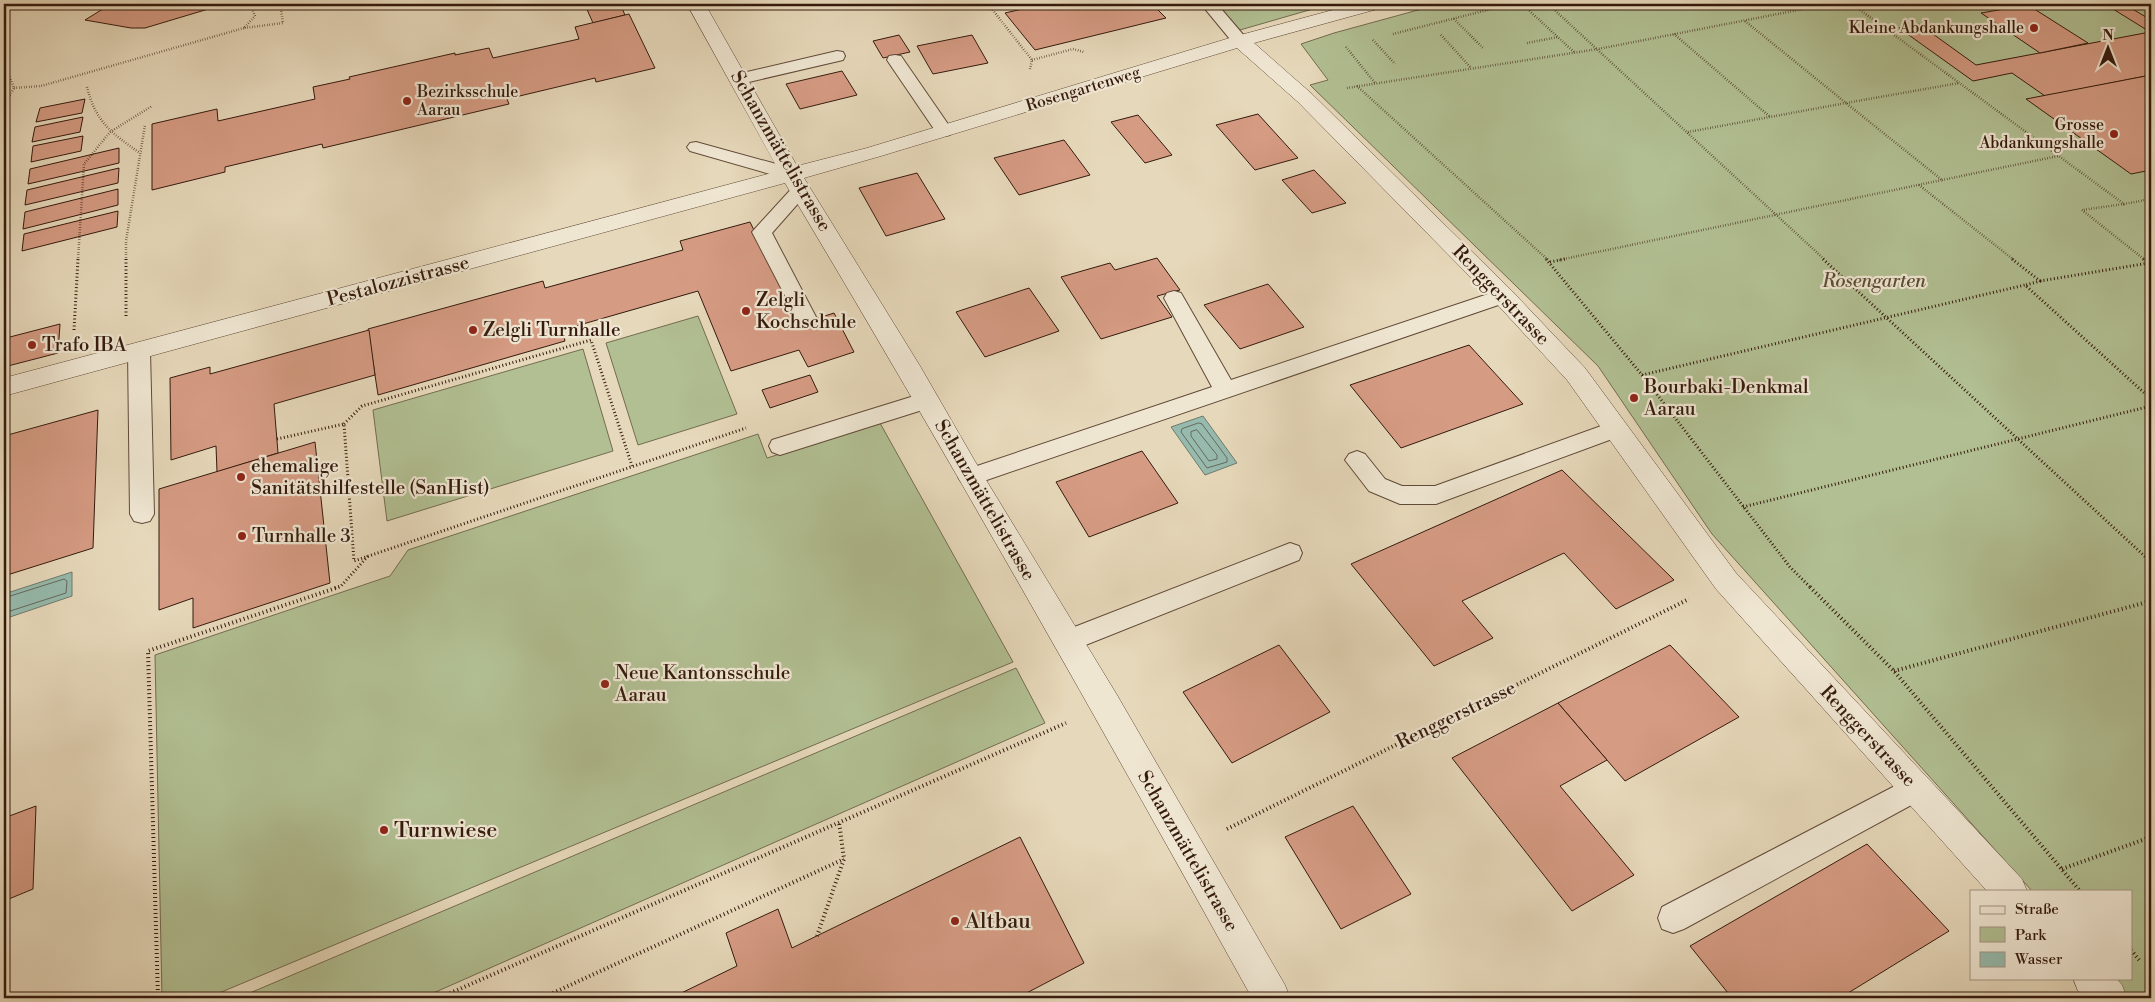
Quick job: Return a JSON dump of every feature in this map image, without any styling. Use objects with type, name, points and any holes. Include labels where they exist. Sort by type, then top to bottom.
[{"type":"street","name":"Schanzmättelistrasse","points":[[696,4],[740,79],[796,182],[927,400],[970,477],[1106,705],[1272,998]]},
{"type":"street","name":"Rosengartenweg","points":[[796,182],[944,131],[1240,41],[1375,4]]},
{"type":"street","name":"Renggerstrasse","points":[[1240,41],[1296,88],[1503,296],[1576,374],[1726,581],[2009,890]]},
{"type":"street","name":"Pestalozzistrasse","points":[[4,387],[132,352],[796,182]]},
{"type":"street","points":[[2093,980],[2110,998]]},
{"type":"lane","points":[[1209,4],[1240,41]]},
{"type":"lane","points":[[740,79],[837,56]]},
{"type":"lane","points":[[895,60],[944,131]]},
{"type":"lane","points":[[696,147],[796,182],[762,232],[806,318]]},
{"type":"lane","points":[[970,477],[1503,296]]},
{"type":"lane","points":[[1174,298],[1225,390]]},
{"type":"lane","points":[[132,352],[142,514]]},
{"type":"lane","points":[[780,446],[927,400]]},
{"type":"lane","points":[[1357,460],[1377,484],[1400,495],[1436,495],[1615,429]]},
{"type":"lane","points":[[1068,641],[1290,553]]},
{"type":"lane","points":[[1673,918],[1916,788]]},
{"type":"path","points":[[244,28],[255,16],[250,4]]},
{"type":"path","points":[[14,88],[41,86],[244,28],[283,23],[280,4]]},
{"type":"path","points":[[988,4],[1032,60],[1029,68],[1054,98]]},
{"type":"path","points":[[1391,35],[1511,4]]},
{"type":"path","points":[[1522,4],[1574,52]]},
{"type":"path","points":[[1548,4],[2151,562]]},
{"type":"path","points":[[1829,4],[1598,49],[1357,86],[1550,262],[1642,375],[1790,567],[1894,671],[2079,890]]},
{"type":"path","points":[[1852,4],[2124,204]]},
{"type":"path","points":[[1994,4],[2002,9]]},
{"type":"path","points":[[2138,4],[2151,12]]},
{"type":"path","points":[[1454,19],[1483,48]]},
{"type":"path","points":[[1744,20],[1942,180]]},
{"type":"path","points":[[1673,33],[1770,117]]},
{"type":"path","points":[[1441,35],[1471,68]]},
{"type":"path","points":[[1382,37],[1373,40],[1394,64]]},
{"type":"path","points":[[1527,42],[1558,37]]},
{"type":"path","points":[[1355,44],[1346,47],[1375,83]]},
{"type":"path","points":[[4,63],[14,88]]},
{"type":"path","points":[[1688,132],[1959,82]]},
{"type":"path","points":[[87,87],[89,100],[97,117],[110,132],[140,152]]},
{"type":"path","points":[[4,105],[14,88]]},
{"type":"path","points":[[72,369],[84,164],[110,132],[152,106]]},
{"type":"path","points":[[132,352],[126,241],[145,126]]},
{"type":"path","points":[[4,145],[4,158]]},
{"type":"path","points":[[1550,262],[2059,156]]},
{"type":"path","points":[[1919,185],[2040,281]]},
{"type":"path","points":[[2150,264],[2082,210],[2151,199]]},
{"type":"path","points":[[1642,375],[2040,281],[2150,264]]},
{"type":"path","points":[[2025,285],[2151,400]]},
{"type":"path","points":[[277,439],[344,424],[362,406],[591,340],[632,466]]},
{"type":"path","points":[[1743,507],[2151,406]]},
{"type":"path","points":[[344,424],[354,561],[753,426]]},
{"type":"path","points":[[158,998],[148,651],[342,586],[369,556]]},
{"type":"path","name":"Renggerstrasse","points":[[1188,849],[1726,581]]},
{"type":"path","points":[[1894,671],[2151,601]]},
{"type":"path","points":[[440,998],[1106,705]]},
{"type":"path","points":[[817,936],[844,859],[839,822]]},
{"type":"path","points":[[2062,869],[2151,838]]},
{"type":"path","points":[[542,998],[844,859]]},
{"type":"green space","points":[[1217,4],[1330,4],[1240,30]]},
{"type":"green space","name":"Rosengarten","points":[[1440,4],[2151,4],[2151,998],[2128,998],[2112,980],[2132,980],[2132,890],[2031,890],[1712,534],[1598,366],[1310,85],[1328,80],[1301,44]]},
{"type":"green space","points":[[698,316],[737,414],[638,445],[606,343]]},
{"type":"green space","points":[[583,349],[613,451],[387,521],[373,410]]},
{"type":"green space","name":"Turnwiese","points":[[880,423],[1013,662],[207,998],[162,998],[155,655],[390,576],[408,550],[758,434],[767,458]]},
{"type":"green space","points":[[1016,668],[1045,723],[422,998],[238,998]]},
{"type":"water","points":[[1203,416],[1237,463],[1205,475],[1171,427]]},
{"type":"water","points":[[72,572],[72,596],[4,619],[4,594]]},
{"type":"building","points":[[111,4],[225,4],[145,28],[131,28],[85,20]]},
{"type":"building","points":[[578,4],[620,4],[625,15],[593,23],[585,5],[579,6]]},
{"type":"building","points":[[1044,4],[1152,4],[1166,18],[1035,50],[1005,13]]},
{"type":"building","points":[[2105,4],[2124,4],[2151,20],[2151,46],[2149,47],[2151,48],[2151,75],[2045,96],[2012,73],[1973,81],[1899,28],[1919,24],[1976,65],[2150,32]]},
{"type":"building","name":"Kleine Abdankungshalle","points":[[2028,5],[2088,43],[2040,53],[1981,13]]},
{"type":"building","name":"Bezirksschule Aarau","points":[[629,14],[655,68],[596,82],[595,78],[507,99],[509,104],[323,148],[322,144],[225,167],[225,172],[152,190],[152,124],[217,109],[218,121],[315,99],[313,87],[455,53],[455,55],[489,48],[493,58],[579,39],[575,27]]},
{"type":"building","points":[[899,35],[910,52],[883,58],[873,41]]},
{"type":"building","points":[[972,35],[988,63],[933,74],[917,46]]},
{"type":"building","points":[[842,71],[857,95],[800,109],[786,84]]},
{"type":"building","name":"Grosse Abdankungshalle","points":[[2151,75],[2151,170],[2131,174],[2026,99]]},
{"type":"building","points":[[85,99],[82,113],[36,122],[40,108]]},
{"type":"building","points":[[1258,114],[1298,158],[1255,170],[1216,125]]},
{"type":"building","points":[[1138,115],[1172,155],[1145,163],[1111,122]]},
{"type":"building","points":[[83,117],[80,132],[32,142],[35,127]]},
{"type":"building","points":[[83,136],[81,151],[31,162],[33,146]]},
{"type":"building","points":[[1064,140],[1090,175],[1019,195],[994,158]]},
{"type":"building","points":[[119,148],[119,163],[28,184],[30,169]]},
{"type":"building","points":[[119,168],[118,183],[25,205],[27,190]]},
{"type":"building","points":[[1314,170],[1346,203],[1312,213],[1282,180]]},
{"type":"building","points":[[917,173],[945,219],[886,236],[859,188]]},
{"type":"building","points":[[118,189],[118,205],[23,229],[25,212]]},
{"type":"building","points":[[118,211],[117,227],[22,251],[24,234]]},
{"type":"building","points":[[750,222],[800,324],[834,313],[854,352],[808,367],[799,350],[731,371],[698,291],[562,330],[565,341],[378,395],[368,329],[543,281],[545,288],[683,250],[680,241]]},
{"type":"building","points":[[1157,258],[1180,290],[1157,296],[1172,317],[1101,339],[1061,277],[1110,263],[1115,270]]},
{"type":"building","points":[[1268,284],[1304,327],[1240,349],[1204,305]]},
{"type":"building","points":[[1029,288],[1059,331],[985,357],[956,312]]},
{"type":"building","name":"Trafo IBA","points":[[60,324],[58,353],[4,367],[6,338]]},
{"type":"building","points":[[369,330],[375,375],[274,404],[278,453],[217,472],[216,446],[171,460],[170,378],[210,367],[210,374]]},
{"type":"building","points":[[1469,345],[1523,404],[1401,448],[1350,385]]},
{"type":"building","points":[[810,375],[818,392],[770,408],[762,390]]},
{"type":"building","points":[[98,410],[93,548],[4,576],[4,436]]},
{"type":"building","name":"Turnhalle 3","points":[[315,442],[330,583],[193,628],[193,598],[159,610],[159,489]]},
{"type":"building","points":[[1142,451],[1178,503],[1089,537],[1056,482]]},
{"type":"building","points":[[1562,470],[1674,580],[1616,609],[1564,553],[1462,601],[1493,638],[1434,666],[1351,564]]},
{"type":"building","points":[[1279,645],[1330,712],[1232,763],[1183,692]]},
{"type":"building","points":[[1670,645],[1739,717],[1625,781],[1558,703]]},
{"type":"building","points":[[1558,703],[1607,760],[1560,786],[1634,875],[1572,911],[1452,758]]},
{"type":"building","points":[[36,806],[33,889],[4,901],[4,818]]},
{"type":"building","points":[[1353,806],[1411,894],[1341,929],[1285,837]]},
{"type":"building","name":"Altbau","points":[[1020,837],[1084,963],[1017,998],[671,998],[737,966],[726,933],[778,909],[792,948]]},
{"type":"building","points":[[1867,844],[1949,931],[1840,998],[1732,998],[1690,946]]},
{"type":"place","name":"Kleine Abdankungshalle","points":[[2034,28]]},
{"type":"place","name":"Bezirksschule Aarau","points":[[407,101]]},
{"type":"place","name":"Grosse Abdankungshalle","points":[[2114,134]]},
{"type":"place","name":"Zelgli Kochschule","points":[[746,311]]},
{"type":"place","name":"Zelgli Turnhalle","points":[[473,330]]},
{"type":"place","name":"Trafo IBA","points":[[32,345]]},
{"type":"place","name":"Bourbaki-Denkmal Aarau","points":[[1634,398]]},
{"type":"place","name":"ehemalige Sanitätshilfestelle (SanHist)","points":[[241,477]]},
{"type":"place","name":"Turnhalle 3","points":[[242,536]]},
{"type":"place","name":"Neue Kantonsschule Aarau","points":[[605,684]]},
{"type":"place","name":"Turnwiese","points":[[384,830]]},
{"type":"place","name":"Altbau","points":[[955,921]]}]
